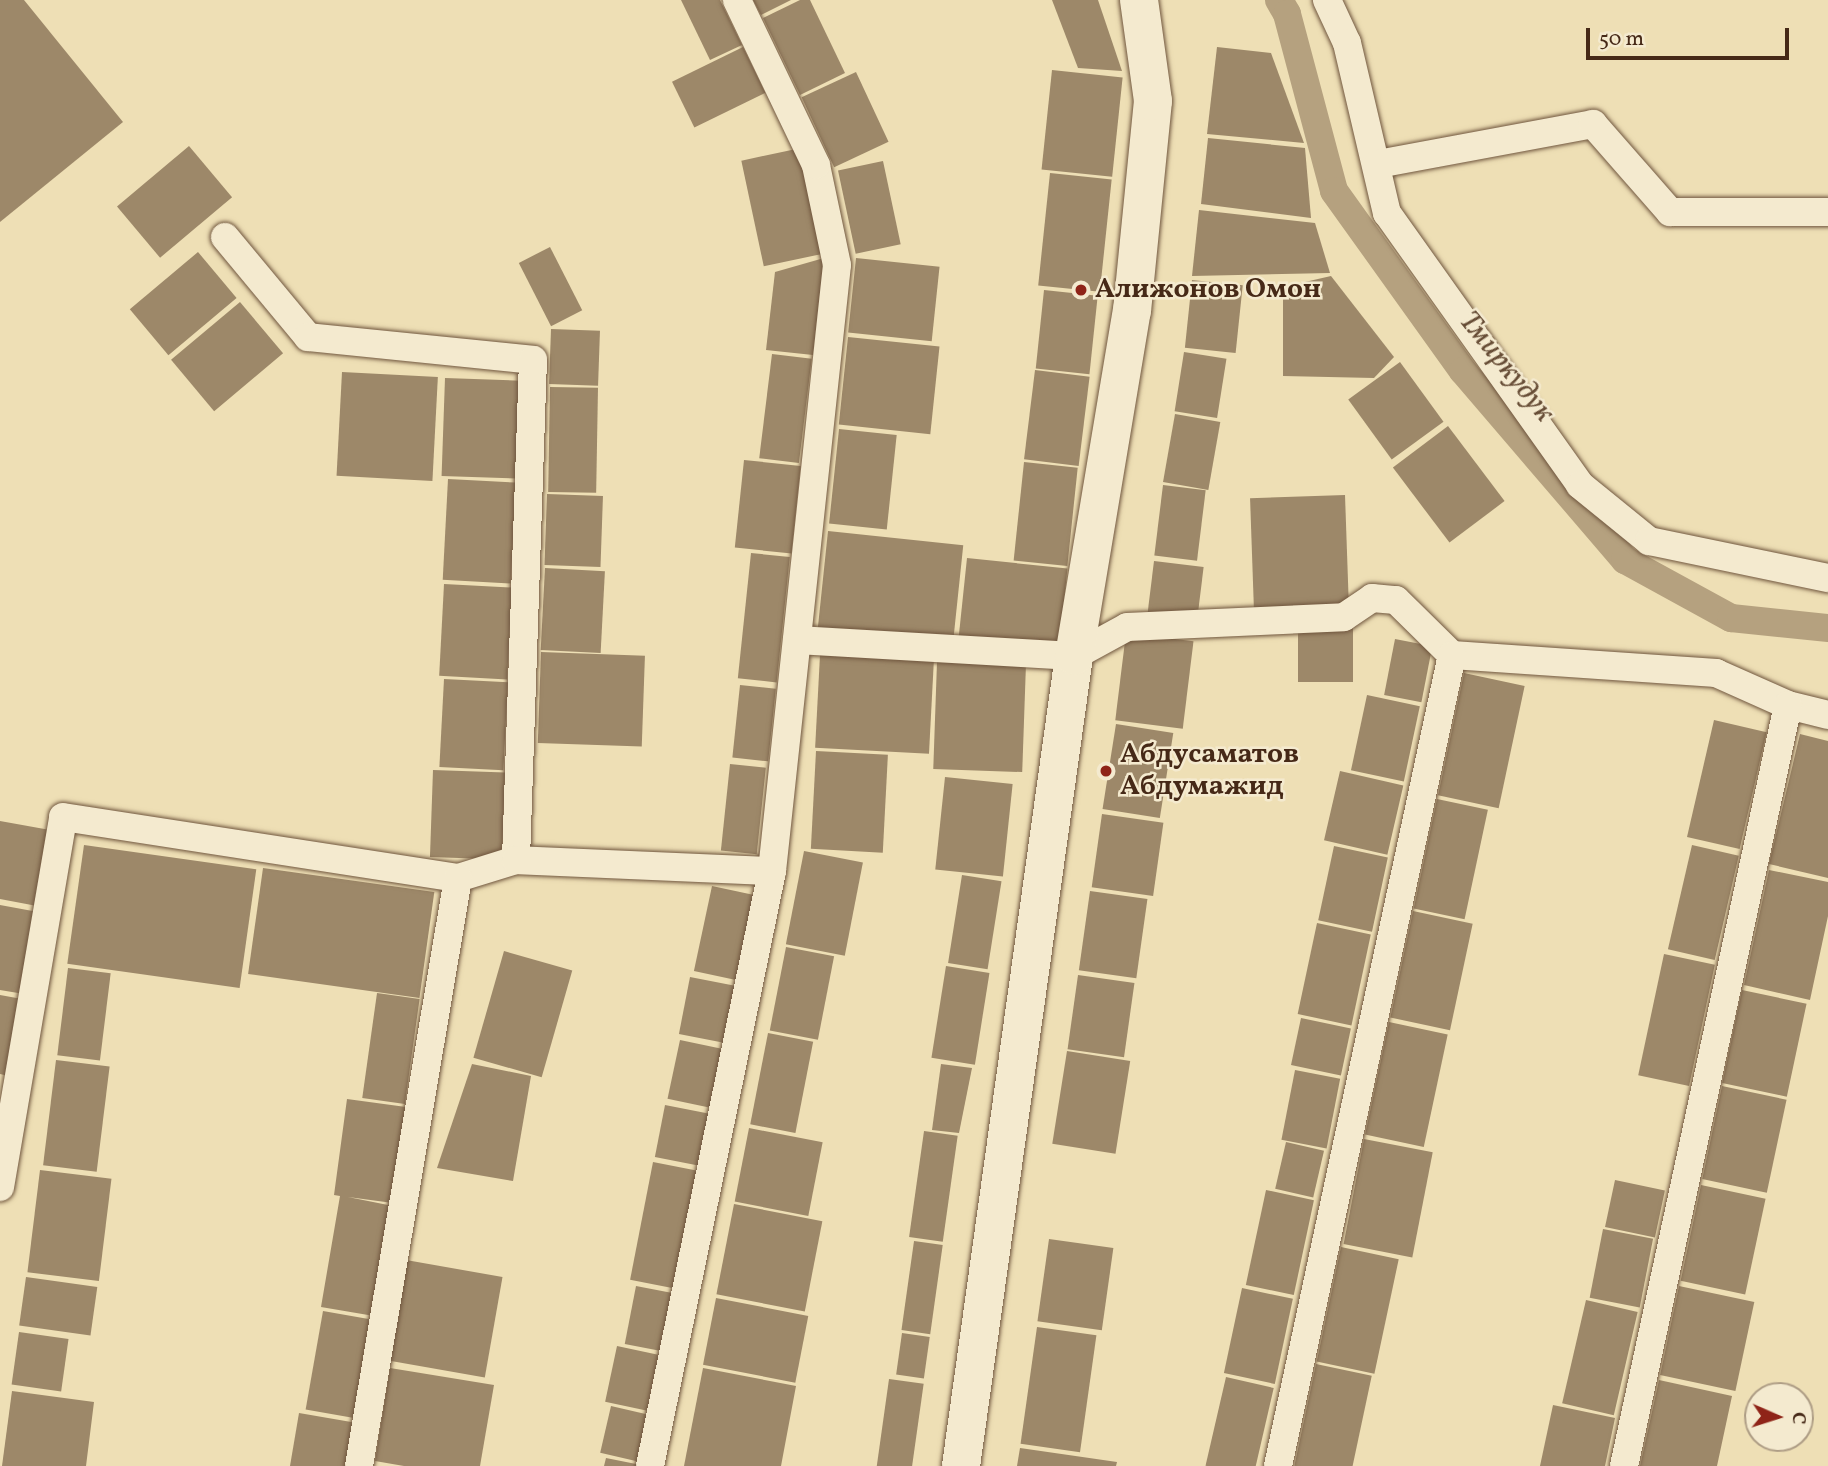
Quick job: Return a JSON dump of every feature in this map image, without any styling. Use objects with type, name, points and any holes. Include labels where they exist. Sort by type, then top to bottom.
[{"type":"main road","points":[[961,1466],[1074,656],[1132,311],[1146,194],[1153,101],[1139,0]]},
{"type":"street","points":[[650,1466],[772,871],[837,265],[816,165],[737,0]]},
{"type":"street","points":[[1327,0],[1347,43],[1378,164],[1387,213],[1580,485],[1649,541],[1828,578]]},
{"type":"street","points":[[1378,164],[1594,124],[1670,212],[1828,212]]},
{"type":"street","points":[[225,237],[308,337],[533,360],[516,860]]},
{"type":"street","points":[[797,640],[1074,656],[1127,627],[1344,617],[1372,598],[1396,600],[1452,655],[1716,673],[1788,705],[1828,715]]},
{"type":"street","points":[[1278,1466],[1452,655]]},
{"type":"street","points":[[1624,1466],[1788,705]]},
{"type":"street","points":[[0,1187],[63,817],[458,878],[516,860],[772,871]]},
{"type":"street","points":[[359,1466],[458,878]]},
{"type":"building","points":[[0,0],[24,0],[123,122],[0,222]]},
{"type":"building","points":[[681,0],[720,0],[742,45],[710,60]]},
{"type":"building","points":[[753,0],[791,0],[761,15]]},
{"type":"building","points":[[800,0],[810,0],[845,73],[800,95],[763,18]]},
{"type":"building","points":[[1052,0],[1098,0],[1122,71],[1078,68]]},
{"type":"building","points":[[743,47],[765,93],[694,127],[672,82]]},
{"type":"building","points":[[1217,47],[1271,53],[1304,143],[1207,134]]},
{"type":"building","points":[[1052,70],[1123,77],[1112,177],[1042,169]]},
{"type":"building","points":[[856,72],[889,142],[834,167],[802,97]]},
{"type":"building","points":[[1208,138],[1305,148],[1311,218],[1201,204]]},
{"type":"building","points":[[189,146],[232,197],[160,258],[117,206]]},
{"type":"building","points":[[801,148],[823,254],[764,266],[741,161]]},
{"type":"building","points":[[883,161],[901,244],[856,254],[838,171]]},
{"type":"building","points":[[1050,173],[1112,179],[1100,292],[1038,285]]},
{"type":"building","points":[[1199,210],[1315,223],[1330,273],[1192,276]]},
{"type":"building","points":[[550,247],[582,310],[551,326],[519,263]]},
{"type":"building","points":[[198,252],[237,298],[168,355],[130,309]]},
{"type":"building","points":[[824,258],[813,355],[766,350],[775,272]]},
{"type":"building","points":[[856,258],[940,267],[932,341],[848,333]]},
{"type":"building","points":[[1331,276],[1394,357],[1374,378],[1283,376],[1283,287]]},
{"type":"building","points":[[1192,280],[1243,285],[1236,353],[1185,348]]},
{"type":"building","points":[[1044,290],[1098,296],[1089,374],[1036,369]]},
{"type":"building","points":[[240,302],[283,353],[214,411],[171,360]]},
{"type":"building","points":[[551,329],[600,331],[598,386],[549,384]]},
{"type":"building","points":[[848,337],[939,347],[930,434],[839,425]]},
{"type":"building","points":[[1184,352],[1226,359],[1217,418],[1175,411]]},
{"type":"building","points":[[772,354],[812,359],[799,463],[759,458]]},
{"type":"building","points":[[1400,362],[1443,422],[1392,459],[1348,400]]},
{"type":"building","points":[[1035,370],[1090,377],[1079,466],[1024,459]]},
{"type":"building","points":[[342,372],[438,377],[432,481],[337,476]]},
{"type":"building","points":[[445,378],[521,381],[518,479],[442,476]]},
{"type":"building","points":[[550,387],[598,388],[596,493],[548,492]]},
{"type":"building","points":[[1175,414],[1220,422],[1208,490],[1163,482]]},
{"type":"building","points":[[1448,426],[1505,501],[1449,543],[1393,468]]},
{"type":"building","points":[[839,429],[897,435],[887,530],[829,523]]},
{"type":"building","points":[[744,460],[801,466],[791,553],[735,548]]},
{"type":"building","points":[[1024,462],[1078,468],[1067,566],[1014,560]]},
{"type":"building","points":[[448,479],[516,483],[511,583],[443,580]]},
{"type":"building","points":[[1163,485],[1206,490],[1197,561],[1154,555]]},
{"type":"building","points":[[547,494],[603,496],[600,567],[545,565]]},
{"type":"building","points":[[1345,495],[1349,610],[1254,613],[1250,498]]},
{"type":"building","points":[[828,531],[963,545],[953,647],[817,632]]},
{"type":"building","points":[[751,553],[790,557],[777,682],[738,678]]},
{"type":"building","points":[[967,558],[1067,569],[1058,657],[958,647]]},
{"type":"building","points":[[1154,561],[1204,567],[1196,629],[1146,623]]},
{"type":"building","points":[[545,568],[605,571],[601,653],[541,650]]},
{"type":"building","points":[[444,584],[512,588],[507,679],[439,676]]},
{"type":"building","points":[[1298,628],[1353,628],[1353,682],[1298,682]]},
{"type":"building","points":[[1126,633],[1193,641],[1183,729],[1115,720]]},
{"type":"building","points":[[1395,639],[1432,646],[1421,702],[1384,695]]},
{"type":"building","points":[[541,652],[645,656],[642,747],[538,743]]},
{"type":"building","points":[[820,655],[934,661],[929,754],[815,748]]},
{"type":"building","points":[[937,662],[1026,665],[1022,772],[933,769]]},
{"type":"building","points":[[1464,673],[1525,686],[1499,808],[1438,795]]},
{"type":"building","points":[[444,679],[508,682],[503,770],[439,767]]},
{"type":"building","points":[[740,685],[776,689],[768,761],[732,758]]},
{"type":"building","points":[[1367,695],[1420,706],[1404,782],[1351,770]]},
{"type":"building","points":[[1714,720],[1767,732],[1740,849],[1687,837]]},
{"type":"building","points":[[1116,724],[1173,733],[1160,818],[1103,809]]},
{"type":"building","points":[[1800,734],[1828,741],[1828,878],[1769,864]]},
{"type":"building","points":[[816,751],[888,755],[883,853],[811,849]]},
{"type":"building","points":[[730,764],[766,768],[757,854],[721,851]]},
{"type":"building","points":[[433,770],[505,773],[502,859],[430,857]]},
{"type":"building","points":[[1340,771],[1403,786],[1387,855],[1324,840]]},
{"type":"building","points":[[945,777],[1013,784],[1003,877],[935,869]]},
{"type":"building","points":[[1437,799],[1488,810],[1465,919],[1414,909]]},
{"type":"building","points":[[1102,814],[1163,823],[1153,896],[1092,887]]},
{"type":"building","points":[[0,821],[50,830],[37,906],[0,899]]},
{"type":"building","points":[[84,845],[256,869],[240,988],[67,964]]},
{"type":"building","points":[[1692,845],[1739,856],[1715,960],[1668,949]]},
{"type":"building","points":[[1334,846],[1388,857],[1372,932],[1318,920]]},
{"type":"building","points":[[804,851],[863,862],[845,956],[786,944]]},
{"type":"building","points":[[263,868],[434,892],[419,998],[248,974]]},
{"type":"building","points":[[1769,870],[1828,882],[1828,916],[1810,1000],[1744,985]]},
{"type":"building","points":[[962,875],[1002,881],[988,969],[948,963]]},
{"type":"building","points":[[712,886],[754,895],[736,980],[694,971]]},
{"type":"building","points":[[1090,891],[1147,899],[1136,978],[1079,970]]},
{"type":"building","points":[[0,905],[38,912],[24,994],[0,990]]},
{"type":"building","points":[[1413,911],[1473,924],[1450,1030],[1390,1018]]},
{"type":"building","points":[[1317,923],[1371,934],[1351,1025],[1298,1014]]},
{"type":"building","points":[[786,947],[834,956],[818,1040],[770,1030]]},
{"type":"building","points":[[504,951],[572,971],[542,1077],[473,1058]]},
{"type":"building","points":[[1664,954],[1715,965],[1689,1086],[1638,1075]]},
{"type":"building","points":[[946,966],[989,973],[975,1065],[931,1058]]},
{"type":"building","points":[[68,968],[111,973],[100,1061],[57,1055]]},
{"type":"building","points":[[1078,975],[1134,983],[1124,1057],[1068,1049]]},
{"type":"building","points":[[690,977],[736,986],[725,1043],[679,1034]]},
{"type":"building","points":[[1742,990],[1807,1004],[1787,1097],[1722,1083]]},
{"type":"building","points":[[377,993],[420,999],[405,1104],[362,1098]]},
{"type":"building","points":[[0,995],[22,999],[9,1076],[0,1074]]},
{"type":"building","points":[[1301,1018],[1351,1029],[1341,1076],[1291,1065]]},
{"type":"building","points":[[1389,1022],[1448,1034],[1424,1147],[1365,1134]]},
{"type":"building","points":[[768,1033],[813,1042],[795,1133],[750,1124]]},
{"type":"building","points":[[680,1040],[724,1049],[712,1108],[668,1099]]},
{"type":"building","points":[[1067,1051],[1130,1061],[1116,1154],[1052,1144]]},
{"type":"building","points":[[56,1060],[110,1067],[97,1172],[43,1165]]},
{"type":"building","points":[[472,1064],[531,1076],[513,1181],[437,1168]]},
{"type":"building","points":[[941,1064],[972,1068],[959,1133],[932,1130]]},
{"type":"building","points":[[1295,1070],[1340,1079],[1327,1148],[1281,1140]]},
{"type":"building","points":[[1722,1086],[1787,1100],[1767,1193],[1702,1179]]},
{"type":"building","points":[[347,1099],[406,1107],[393,1203],[348,1197],[393,1206],[374,1316],[321,1307],[340,1196],[334,1195]]},
{"type":"building","points":[[665,1105],[712,1114],[702,1166],[655,1157]]},
{"type":"building","points":[[749,1128],[823,1142],[808,1216],[735,1202]]},
{"type":"building","points":[[924,1131],[958,1136],[943,1242],[909,1237]]},
{"type":"building","points":[[1364,1139],[1433,1152],[1412,1257],[1344,1244]]},
{"type":"building","points":[[1286,1142],[1324,1151],[1313,1198],[1275,1189]]},
{"type":"building","points":[[653,1162],[700,1171],[677,1289],[630,1280]]},
{"type":"building","points":[[40,1170],[111,1179],[99,1281],[27,1272]]},
{"type":"building","points":[[1615,1180],[1665,1191],[1655,1238],[1605,1227]]},
{"type":"building","points":[[1701,1185],[1766,1199],[1745,1295],[1681,1281]]},
{"type":"building","points":[[1266,1190],[1314,1200],[1294,1295],[1246,1285]]},
{"type":"building","points":[[734,1204],[822,1221],[805,1311],[716,1294]]},
{"type":"building","points":[[1603,1229],[1653,1239],[1640,1307],[1590,1298]]},
{"type":"building","points":[[1049,1239],[1113,1248],[1102,1330],[1037,1321]]},
{"type":"building","points":[[914,1241],[943,1245],[930,1334],[901,1330]]},
{"type":"building","points":[[1341,1247],[1399,1259],[1374,1374],[1317,1361]]},
{"type":"building","points":[[406,1260],[503,1277],[485,1377],[388,1360]]},
{"type":"building","points":[[26,1277],[97,1287],[90,1336],[19,1326]]},
{"type":"building","points":[[636,1286],[676,1294],[665,1352],[625,1344]]},
{"type":"building","points":[[1679,1286],[1754,1302],[1735,1391],[1660,1375]]},
{"type":"building","points":[[1242,1288],[1293,1299],[1275,1384],[1224,1373]]},
{"type":"building","points":[[716,1298],[808,1316],[795,1383],[703,1365]]},
{"type":"building","points":[[1586,1300],[1638,1312],[1614,1415],[1562,1403]]},
{"type":"building","points":[[323,1311],[374,1320],[357,1419],[306,1409]]},
{"type":"building","points":[[1037,1327],[1096,1335],[1080,1452],[1021,1444]]},
{"type":"building","points":[[19,1332],[69,1339],[61,1391],[12,1384]]},
{"type":"building","points":[[902,1333],[930,1337],[924,1378],[896,1375]]},
{"type":"building","points":[[617,1346],[664,1356],[652,1412],[605,1402]]},
{"type":"building","points":[[1316,1364],[1372,1376],[1353,1466],[1294,1466]]},
{"type":"building","points":[[390,1368],[494,1385],[480,1466],[404,1466],[375,1461]]},
{"type":"building","points":[[703,1368],[796,1386],[781,1466],[684,1466]]},
{"type":"building","points":[[1226,1377],[1274,1388],[1256,1466],[1206,1466]]},
{"type":"building","points":[[889,1379],[924,1384],[912,1466],[877,1466]]},
{"type":"building","points":[[1659,1380],[1732,1396],[1717,1466],[1640,1466]]},
{"type":"building","points":[[12,1391],[94,1402],[86,1466],[2,1466]]},
{"type":"building","points":[[1553,1405],[1615,1418],[1605,1466],[1540,1466]]},
{"type":"building","points":[[611,1406],[651,1415],[640,1462],[600,1453]]},
{"type":"building","points":[[299,1413],[357,1423],[350,1466],[290,1466]]},
{"type":"building","points":[[1020,1448],[1117,1462],[1116,1466],[1017,1466]]},
{"type":"building","points":[[606,1458],[641,1465],[641,1466],[604,1466]]},
{"type":"waterway","name":"Тмиркудук","points":[[1279,0],[1287,14],[1334,191],[1463,371],[1625,560],[1731,618],[1828,628]]},
{"type":"place","name":"Алижонов Омон","points":[[1081,290]]},
{"type":"place","name":"Абдусаматов Абдумажид","points":[[1106,771]]}]
